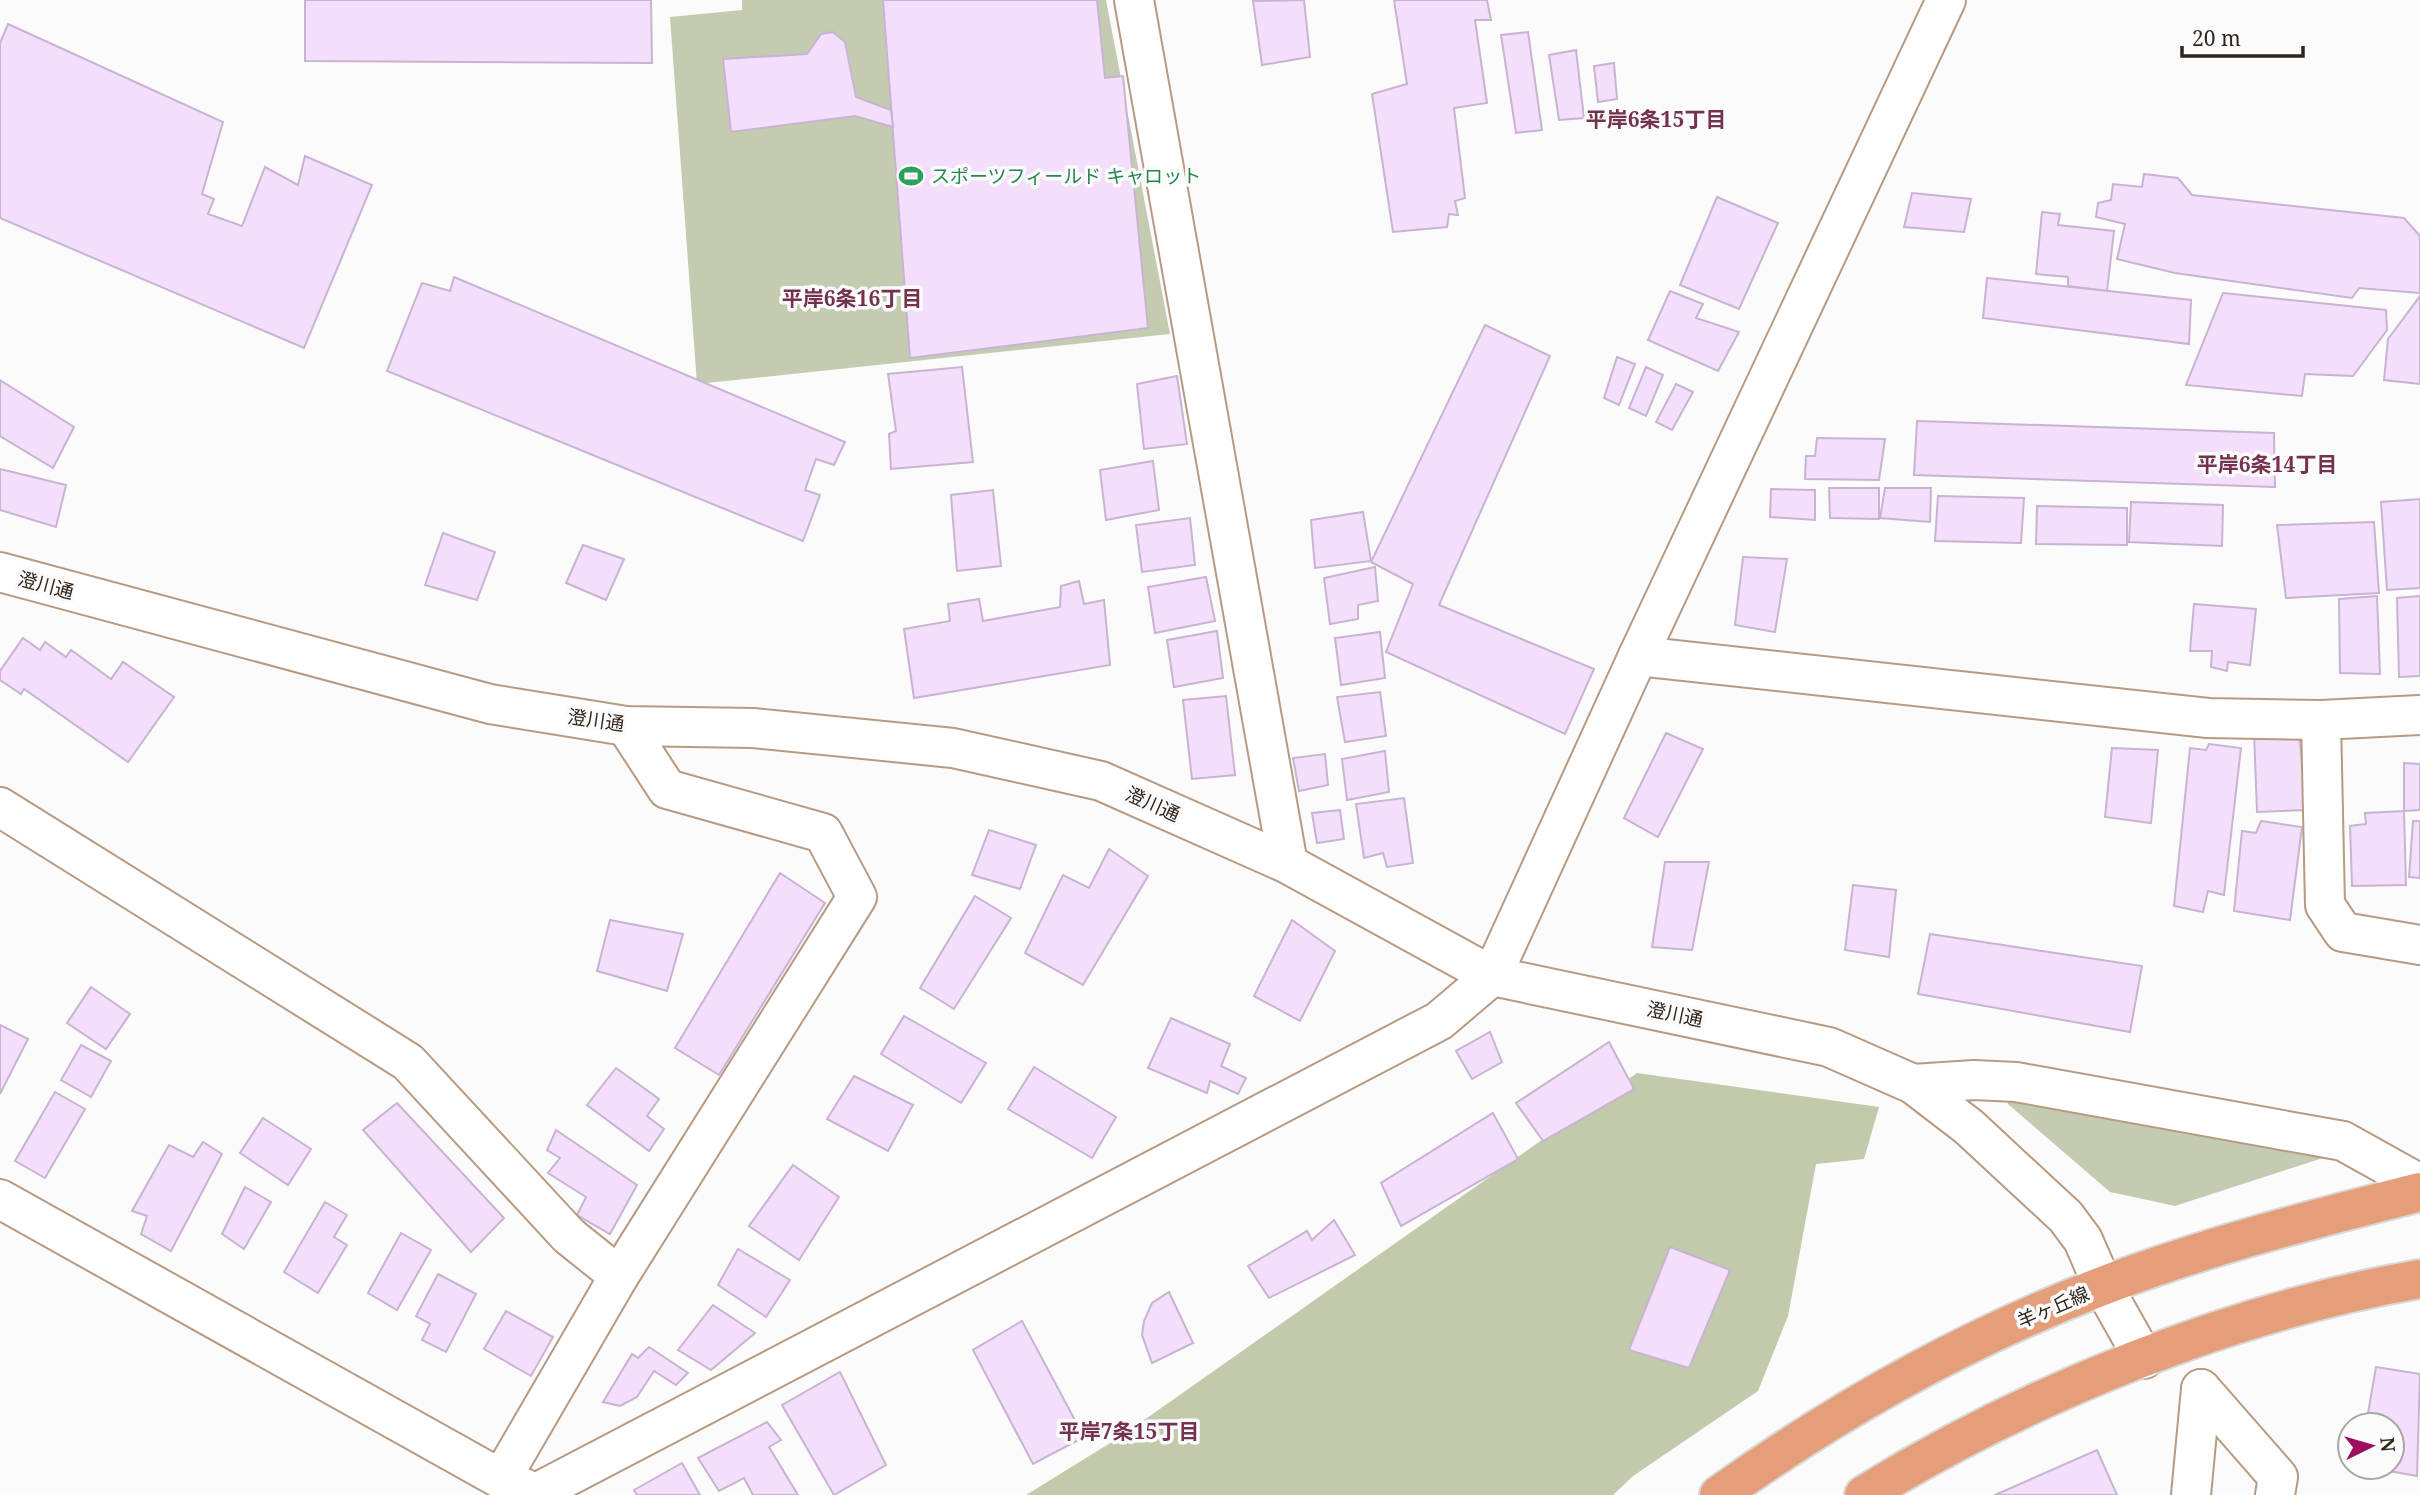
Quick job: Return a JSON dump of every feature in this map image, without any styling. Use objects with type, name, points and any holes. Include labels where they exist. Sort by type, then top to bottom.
[{"type":"main road","name":"羊ヶ丘線","points":[[1718,1495],[1773,1456],[1876,1394],[1996,1331],[2103,1286],[2287,1226],[2420,1192]]},
{"type":"main road","points":[[1864,1495],[2010,1416],[2204,1335],[2361,1289],[2420,1279]]},
{"type":"street","points":[[1134,0],[1288,864]]},
{"type":"street","points":[[0,1199],[501,1479],[536,1494],[1439,1021],[1492,976],[1638,656],[1946,0]]},
{"type":"street","name":"澄川通","points":[[0,572],[490,704],[626,726],[753,728],[953,748],[1101,781],[1288,864],[1492,976],[1829,1046],[1913,1084],[1969,1127],[2066,1217],[2083,1241],[2103,1286],[2144,1359]]},
{"type":"street","points":[[1638,656],[2208,718],[2321,720],[2420,715]]},
{"type":"street","points":[[2321,720],[2325,905],[2343,932],[2420,945]]},
{"type":"street","points":[[501,1479],[619,1276],[857,897],[823,833],[667,789],[626,726]]},
{"type":"street","points":[[0,807],[408,1062],[569,1236],[619,1276]]},
{"type":"street","points":[[1913,1084],[2016,1082],[2343,1141],[2420,1184]]},
{"type":"street","points":[[2191,1495],[2202,1389],[2277,1477],[2275,1495]]},
{"type":"street","points":[[2167,1495],[2181,1399]]},
{"type":"green space","name":"スポーツフィールド キャロット","points":[[742,0],[1106,0],[1170,334],[697,384],[670,17],[742,10]]},
{"type":"green space","points":[[1637,1073],[1879,1107],[1864,1159],[1816,1164],[1788,1316],[1758,1391],[1633,1476],[1613,1495],[1026,1495],[1120,1437]]},
{"type":"green space","points":[[2006,1097],[2332,1155],[2175,1206],[2110,1192],[2008,1104]]},
{"type":"building","points":[[305,0],[651,0],[652,63],[305,61]]},
{"type":"building","points":[[883,0],[1097,0],[1105,78],[1123,76],[1148,328],[910,358]]},
{"type":"building","points":[[1304,0],[1310,57],[1262,65],[1253,1]]},
{"type":"building","points":[[1394,0],[1487,0],[1491,20],[1475,20],[1487,103],[1454,108],[1465,198],[1455,201],[1458,215],[1449,214],[1447,227],[1393,232],[1372,94],[1407,84]]},
{"type":"building","points":[[8,24],[223,122],[202,194],[214,199],[208,214],[242,226],[265,167],[298,185],[305,156],[372,185],[304,348],[0,218],[0,43]]},
{"type":"building","points":[[833,32],[845,42],[856,97],[891,110],[893,127],[855,116],[731,132],[723,59],[807,54],[821,34]]},
{"type":"building","points":[[1528,32],[1542,130],[1516,133],[1501,35]]},
{"type":"building","points":[[1576,50],[1584,118],[1559,120],[1549,55]]},
{"type":"building","points":[[1614,63],[1617,99],[1598,102],[1594,66]]},
{"type":"building","points":[[2144,174],[2178,178],[2192,195],[2404,218],[2420,236],[2420,293],[2359,288],[2352,298],[2175,273],[2117,259],[2125,224],[2096,217],[2098,203],[2111,200],[2113,184],[2142,187]]},
{"type":"building","points":[[1912,193],[1971,199],[1964,232],[1904,227]]},
{"type":"building","points":[[1717,197],[1778,223],[1739,309],[1680,285]]},
{"type":"building","points":[[2042,212],[2060,214],[2058,225],[2114,231],[2107,291],[2068,286],[2068,277],[2036,274]]},
{"type":"building","points":[[454,277],[845,442],[834,465],[816,459],[805,490],[820,495],[803,541],[387,371],[422,283],[450,291]]},
{"type":"building","points":[[1987,278],[2191,300],[2189,344],[1983,318]]},
{"type":"building","points":[[1670,291],[1703,304],[1696,318],[1739,332],[1718,371],[1648,340]]},
{"type":"building","points":[[2223,293],[2386,310],[2387,330],[2353,376],[2305,374],[2302,396],[2186,385]]},
{"type":"building","points":[[2420,296],[2420,384],[2384,380],[2388,339]]},
{"type":"building","points":[[1485,325],[1550,356],[1439,605],[1594,669],[1565,734],[1386,652],[1413,584],[1371,562]]},
{"type":"building","points":[[1617,357],[1635,364],[1619,405],[1604,398]]},
{"type":"building","points":[[962,367],[973,462],[891,469],[889,434],[896,431],[888,374]]},
{"type":"building","points":[[1646,367],[1663,375],[1646,416],[1629,408]]},
{"type":"building","points":[[1177,376],[1187,444],[1144,449],[1137,384]]},
{"type":"building","points":[[0,380],[74,427],[53,468],[0,436]]},
{"type":"building","points":[[1676,384],[1693,392],[1672,430],[1656,422]]},
{"type":"building","points":[[1917,421],[2274,433],[2275,487],[1914,475]]},
{"type":"building","points":[[1817,438],[1885,439],[1879,480],[1805,479],[1806,456],[1815,456]]},
{"type":"building","points":[[1153,461],[1159,510],[1106,520],[1100,470]]},
{"type":"building","points":[[0,469],[66,485],[56,527],[0,510]]},
{"type":"building","points":[[1829,488],[1879,488],[1879,519],[1830,518]]},
{"type":"building","points":[[1885,488],[1931,488],[1930,522],[1880,518]]},
{"type":"building","points":[[1771,489],[1815,490],[1815,520],[1770,517]]},
{"type":"building","points":[[993,490],[1001,566],[957,571],[951,495]]},
{"type":"building","points":[[1938,496],[2024,498],[2021,543],[1935,541]]},
{"type":"building","points":[[2420,499],[2420,588],[2387,590],[2381,502]]},
{"type":"building","points":[[2131,502],[2223,505],[2222,546],[2129,542]]},
{"type":"building","points":[[2037,506],[2127,508],[2127,545],[2036,544]]},
{"type":"building","points":[[1363,512],[1371,561],[1315,568],[1311,520]]},
{"type":"building","points":[[1190,518],[1195,565],[1142,572],[1136,525]]},
{"type":"building","points":[[2374,522],[2379,593],[2286,598],[2277,525]]},
{"type":"building","points":[[443,533],[495,552],[477,600],[425,585]]},
{"type":"building","points":[[583,545],[624,559],[606,600],[566,583]]},
{"type":"building","points":[[1743,557],[1787,559],[1775,632],[1735,625]]},
{"type":"building","points":[[1375,567],[1378,601],[1358,605],[1358,619],[1330,624],[1324,578]]},
{"type":"building","points":[[1206,577],[1215,621],[1155,633],[1148,587]]},
{"type":"building","points":[[1079,581],[1084,604],[1104,600],[1110,665],[914,698],[904,629],[950,621],[948,604],[979,599],[983,621],[1060,607],[1061,586]]},
{"type":"building","points":[[2377,596],[2380,674],[2340,673],[2339,599]]},
{"type":"building","points":[[2420,596],[2420,676],[2399,677],[2397,598]]},
{"type":"building","points":[[2194,604],[2256,609],[2250,665],[2228,662],[2227,671],[2211,667],[2212,651],[2190,651]]},
{"type":"building","points":[[1217,631],[1223,678],[1174,687],[1167,640]]},
{"type":"building","points":[[1380,632],[1385,678],[1341,685],[1335,638]]},
{"type":"building","points":[[23,638],[40,650],[45,642],[66,657],[71,650],[111,679],[123,662],[174,697],[128,762],[24,689],[21,694],[0,680],[0,671]]},
{"type":"building","points":[[1380,692],[1386,736],[1345,742],[1337,697]]},
{"type":"building","points":[[1226,696],[1235,775],[1192,779],[1183,700]]},
{"type":"building","points":[[2299,730],[2306,810],[2257,812],[2254,731]]},
{"type":"building","points":[[1666,733],[1703,749],[1658,837],[1624,818]]},
{"type":"building","points":[[2209,744],[2241,748],[2224,895],[2208,891],[2203,912],[2174,906],[2190,748],[2206,750]]},
{"type":"building","points":[[2112,748],[2158,750],[2151,823],[2105,817]]},
{"type":"building","points":[[1385,751],[1389,792],[1347,800],[1342,759]]},
{"type":"building","points":[[1325,754],[1328,785],[1299,791],[1293,758]]},
{"type":"building","points":[[2404,763],[2420,764],[2420,810],[2404,811]]},
{"type":"building","points":[[1404,798],[1413,863],[1387,867],[1383,853],[1364,858],[1356,804]]},
{"type":"building","points":[[1340,810],[1344,839],[1317,843],[1312,813]]},
{"type":"building","points":[[2404,811],[2406,885],[2352,886],[2350,826],[2366,824],[2365,813]]},
{"type":"building","points":[[2261,821],[2302,827],[2290,920],[2234,911],[2242,831],[2256,833]]},
{"type":"building","points":[[2413,821],[2420,821],[2420,878],[2409,877]]},
{"type":"building","points":[[989,830],[1036,845],[1020,889],[972,875]]},
{"type":"building","points":[[1109,849],[1148,876],[1083,985],[1025,953],[1063,875],[1089,888]]},
{"type":"building","points":[[1665,862],[1709,862],[1692,950],[1652,947]]},
{"type":"building","points":[[780,873],[825,903],[719,1075],[675,1048]]},
{"type":"building","points":[[1853,885],[1896,890],[1889,957],[1845,950]]},
{"type":"building","points":[[975,896],[1011,918],[954,1009],[920,988]]},
{"type":"building","points":[[610,920],[683,934],[667,991],[597,971]]},
{"type":"building","points":[[1292,920],[1335,951],[1300,1021],[1254,996]]},
{"type":"building","points":[[1930,934],[2142,966],[2130,1032],[1918,994]]},
{"type":"building","points":[[91,987],[130,1014],[106,1049],[67,1023]]},
{"type":"building","points":[[904,1016],[986,1063],[961,1103],[881,1054]]},
{"type":"building","points":[[1171,1018],[1230,1044],[1221,1066],[1246,1078],[1238,1094],[1210,1081],[1207,1093],[1148,1068]]},
{"type":"building","points":[[0,1025],[28,1039],[0,1094]]},
{"type":"building","points":[[1490,1032],[1502,1062],[1472,1079],[1456,1051]]},
{"type":"building","points":[[1609,1042],[1634,1089],[1543,1141],[1516,1103]]},
{"type":"building","points":[[81,1045],[111,1061],[91,1097],[61,1080]]},
{"type":"building","points":[[1034,1067],[1116,1117],[1092,1158],[1008,1109]]},
{"type":"building","points":[[616,1068],[659,1099],[647,1116],[664,1129],[649,1151],[587,1105]]},
{"type":"building","points":[[854,1076],[913,1105],[888,1151],[827,1119]]},
{"type":"building","points":[[55,1092],[85,1109],[45,1178],[15,1161]]},
{"type":"building","points":[[397,1103],[504,1218],[471,1252],[363,1130]]},
{"type":"building","points":[[1493,1113],[1518,1159],[1401,1226],[1381,1183]]},
{"type":"building","points":[[263,1118],[311,1149],[288,1185],[240,1153]]},
{"type":"building","points":[[556,1130],[637,1185],[610,1234],[577,1215],[586,1197],[548,1173],[560,1158],[547,1150]]},
{"type":"building","points":[[203,1142],[222,1154],[171,1251],[141,1234],[147,1216],[132,1211],[169,1145],[193,1157]]},
{"type":"building","points":[[793,1165],[839,1197],[799,1260],[749,1226]]},
{"type":"building","points":[[245,1187],[271,1202],[244,1249],[222,1234]]},
{"type":"building","points":[[325,1202],[347,1215],[334,1237],[347,1245],[318,1293],[284,1272]]},
{"type":"building","points":[[1334,1220],[1355,1255],[1269,1298],[1248,1266],[1307,1231],[1312,1240]]},
{"type":"building","points":[[401,1233],[431,1250],[397,1310],[368,1293]]},
{"type":"building","points":[[1670,1247],[1730,1270],[1689,1368],[1629,1350]]},
{"type":"building","points":[[738,1249],[790,1280],[766,1317],[718,1285]]},
{"type":"building","points":[[438,1274],[476,1294],[446,1352],[422,1340],[430,1324],[416,1316]]},
{"type":"building","points":[[1169,1292],[1193,1343],[1152,1363],[1142,1335],[1144,1321],[1152,1303]]},
{"type":"building","points":[[713,1305],[755,1333],[711,1370],[678,1350]]},
{"type":"building","points":[[506,1311],[553,1337],[531,1376],[484,1349]]},
{"type":"building","points":[[1022,1321],[1084,1437],[1033,1464],[973,1350]]},
{"type":"building","points":[[649,1347],[688,1373],[676,1385],[654,1371],[637,1397],[620,1406],[603,1402],[632,1354],[638,1358]]},
{"type":"building","points":[[2376,1367],[2420,1374],[2417,1476],[2406,1474],[2406,1411],[2368,1411]]},
{"type":"building","points":[[840,1372],[886,1465],[834,1495],[782,1405]]},
{"type":"building","points":[[767,1422],[781,1440],[769,1447],[798,1495],[753,1495],[744,1478],[719,1491],[698,1458]]},
{"type":"building","points":[[2097,1450],[2117,1495],[1995,1495]]},
{"type":"building","points":[[682,1463],[700,1495],[637,1495],[634,1490]]},
{"type":"place","name":"スポーツフィールド キャロット","points":[[911,176]]},
{"type":"district","name":"平岸6条15丁目","points":[[1656,120]]},
{"type":"district","name":"平岸6条16丁目","points":[[852,299]]},
{"type":"district","name":"平岸6条14丁目","points":[[2267,465]]},
{"type":"district","name":"平岸7条15丁目","points":[[1129,1432]]}]
